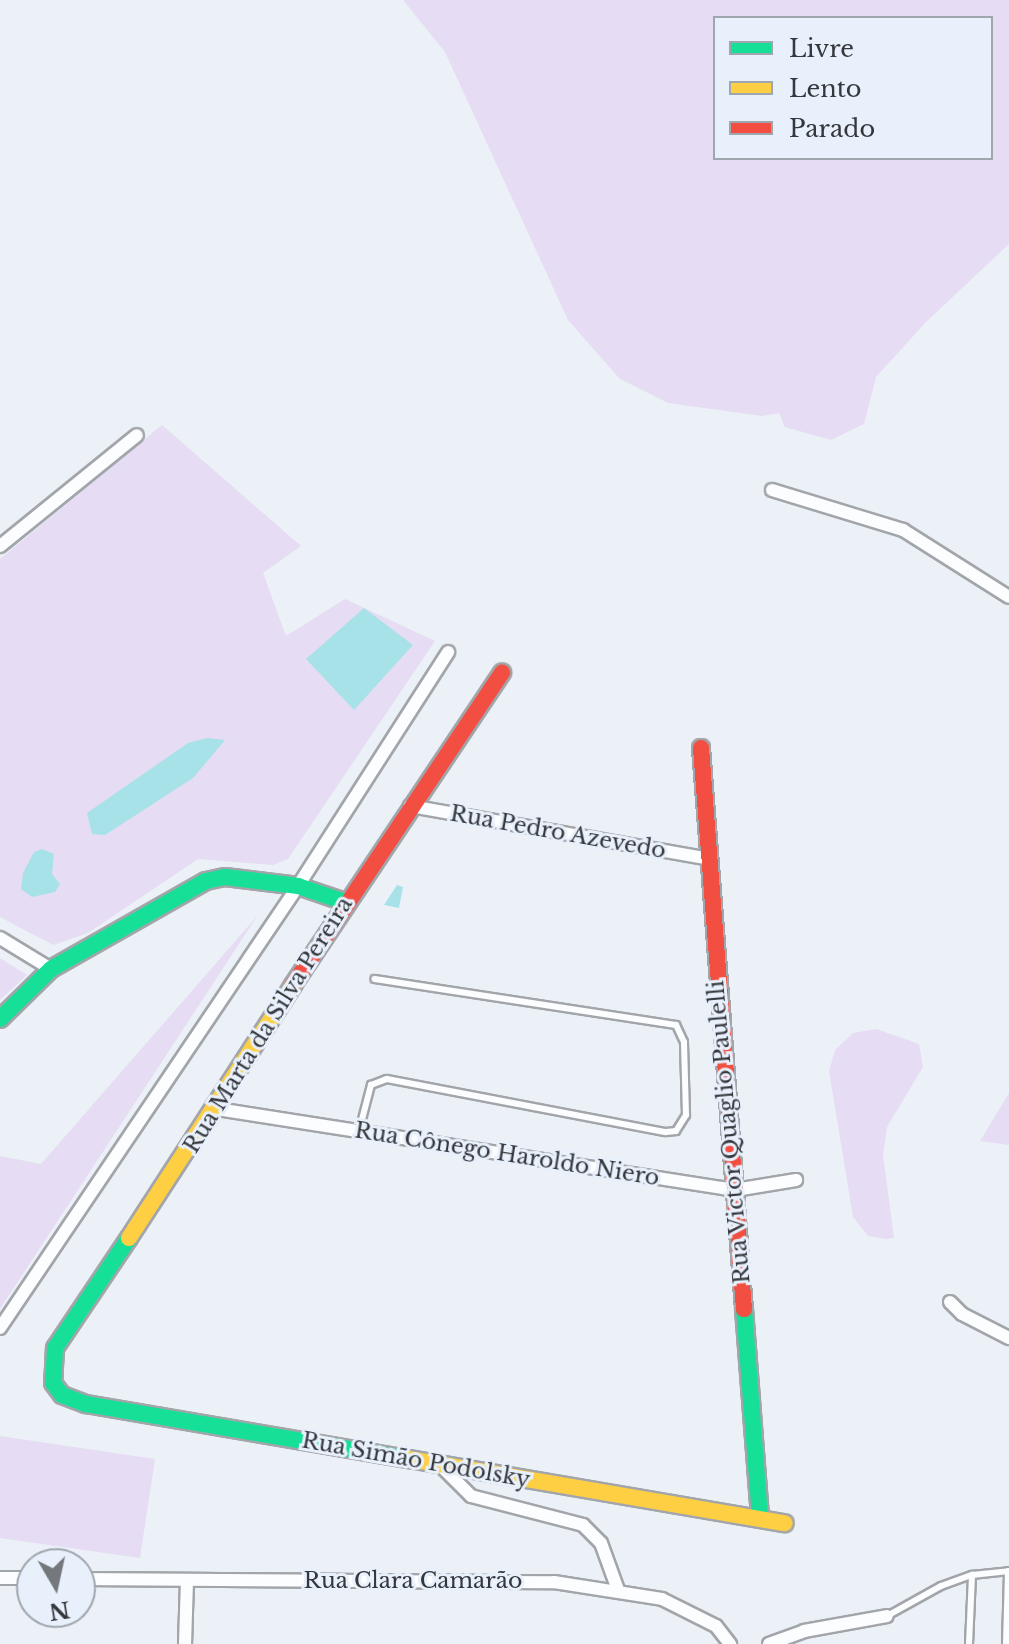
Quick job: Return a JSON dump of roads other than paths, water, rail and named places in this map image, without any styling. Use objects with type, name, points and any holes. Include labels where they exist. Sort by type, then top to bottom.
[{"type":"street","points":[[0,546],[137,435]]},
{"type":"street","points":[[772,490],[903,530],[1009,597]]},
{"type":"street","points":[[0,1328],[298,886],[448,652]]},
{"type":"street","name":"Rua Marta da Silva Pereira","points":[[53,1383],[55,1348],[217,1109],[345,902],[502,673]]},
{"type":"street","name":"Rua Victor Quaglio Paulelli","points":[[701,748],[706,858],[760,1516]]},
{"type":"street","name":"Rua Pedro Azevedo","points":[[410,806],[706,858]]},
{"type":"street","points":[[0,1019],[51,969],[206,881],[225,877],[298,886],[345,902]]},
{"type":"street","points":[[0,938],[51,969]]},
{"type":"street","name":"Rua Cônego Haroldo Niero","points":[[217,1109],[735,1190],[796,1180]]},
{"type":"street","points":[[950,1302],[962,1314],[1009,1338]]},
{"type":"street","name":"Rua Simão Podolsky","points":[[53,1383],[62,1395],[86,1404],[760,1516],[785,1523]]},
{"type":"street","points":[[440,1465],[471,1496],[583,1525],[601,1543],[618,1590]]},
{"type":"street","name":"Rua Clara Camarão","points":[[96,1579],[554,1582],[662,1599],[716,1626],[730,1644]]},
{"type":"street","points":[[185,1644],[187,1581]]},
{"type":"street","points":[[769,1644],[804,1631],[887,1616]]},
{"type":"lane","points":[[359,1131],[371,1085],[387,1079],[666,1132],[676,1131],[686,1115],[684,1042],[676,1025],[374,979]]},
{"type":"lane","points":[[887,1616],[972,1575],[1008,1571],[1006,1644]]},
{"type":"lane","points":[[969,1644],[972,1575]]},
{"type":"water","points":[[364,608],[413,645],[354,710],[306,659]]},
{"type":"water","points":[[207,738],[225,740],[193,778],[105,835],[92,834],[87,813],[188,743]]},
{"type":"water","points":[[42,849],[54,854],[52,874],[60,884],[55,892],[32,897],[21,889],[23,873],[34,852]]},
{"type":"water","points":[[397,885],[403,887],[399,908],[384,905]]}]
